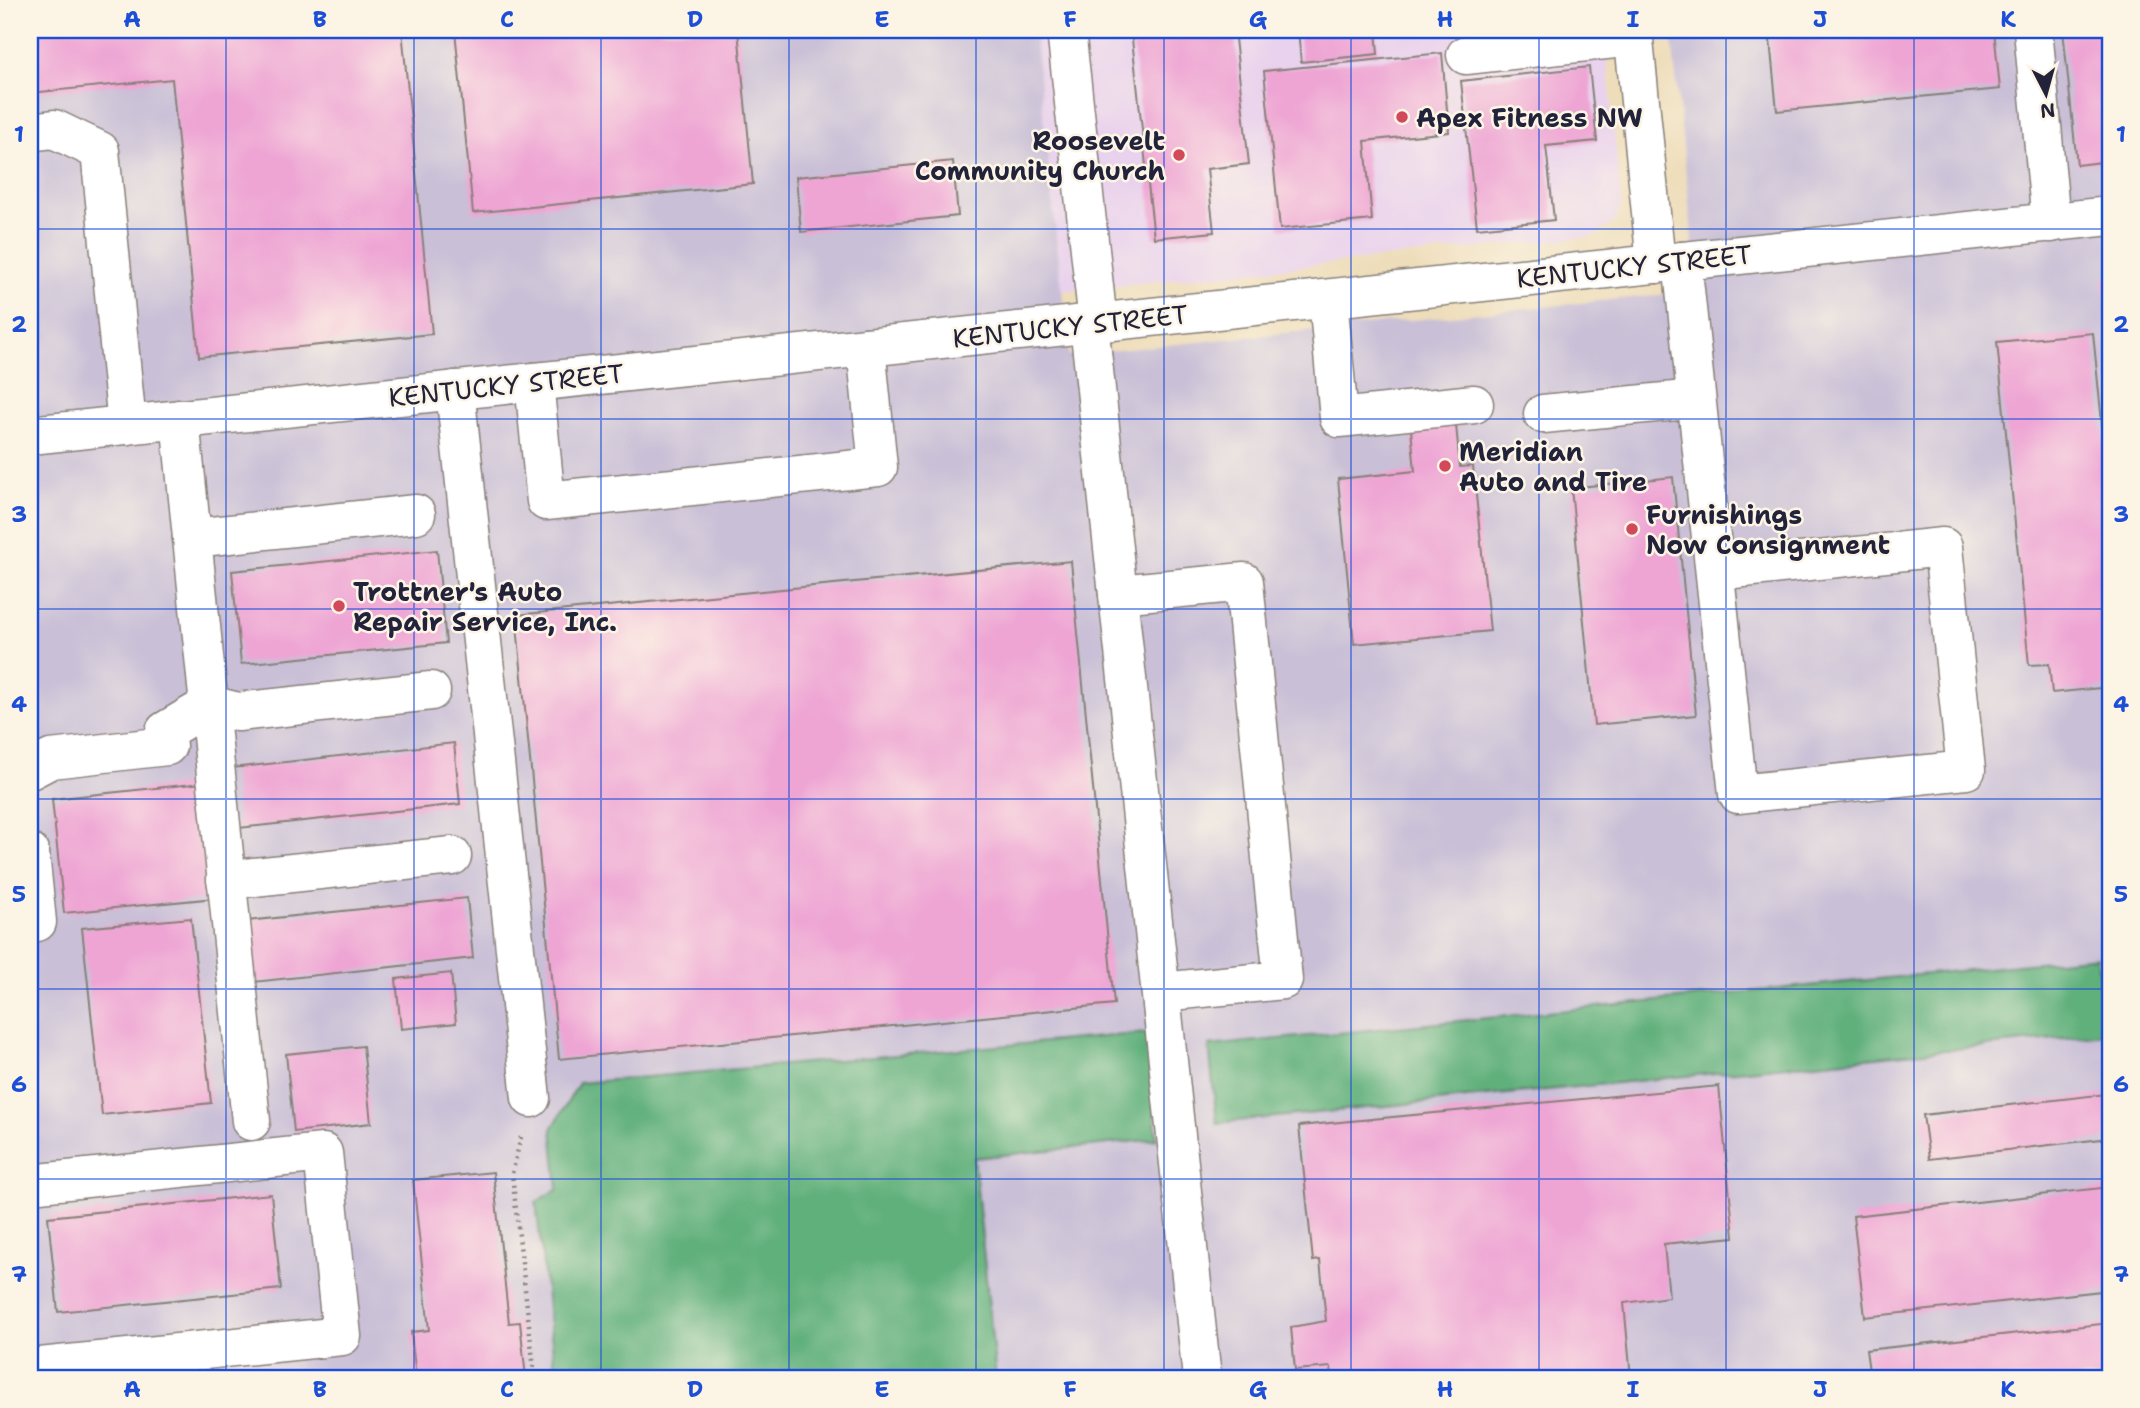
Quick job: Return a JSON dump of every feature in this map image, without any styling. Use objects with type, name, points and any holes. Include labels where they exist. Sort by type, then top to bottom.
[{"type":"street","points":[[1066,30],[1118,594],[1202,1378]]},
{"type":"street","points":[[2033,30],[2051,223]]},
{"type":"street","points":[[1466,55],[1633,33],[1669,263],[1696,399],[1714,571],[1738,794],[1966,770],[1943,547],[1714,571]]},
{"type":"street","points":[[30,132],[54,129],[100,151],[127,425]]},
{"type":"street","name":"KENTUCKY STREET","points":[[30,435],[2110,216]]},
{"type":"street","points":[[1328,299],[1339,418],[1474,404]]},
{"type":"street","points":[[534,382],[546,501],[878,467],[866,347]]},
{"type":"street","points":[[456,390],[531,1098]]},
{"type":"street","points":[[1543,414],[1696,399]]},
{"type":"street","points":[[180,419],[251,1121]]},
{"type":"street","points":[[192,538],[416,514]]},
{"type":"street","points":[[1118,594],[1244,582],[1283,980],[1161,992]]},
{"type":"street","points":[[30,771],[51,759],[167,746],[166,731],[209,705],[238,712],[431,691]]},
{"type":"street","points":[[30,853],[37,922]]},
{"type":"street","points":[[226,880],[452,856]]},
{"type":"street","points":[[30,1184],[323,1153],[342,1336],[30,1368]]},
{"type":"path","points":[[531,1098],[512,1174],[535,1378]]},
{"type":"shaded area","points":[[30,30],[1034,30],[1069,355],[1698,291],[1671,30],[2110,30],[2110,1378],[30,1378]]},
{"type":"shaded area","points":[[1034,30],[1604,30],[1621,201],[1618,214],[1613,223],[1594,236],[1062,291]]},
{"type":"green space","points":[[2097,957],[2105,1034],[1217,1123],[1209,1046]]},
{"type":"green space","points":[[1146,1033],[1157,1139],[974,1158],[996,1378],[556,1378],[536,1202],[558,1189],[552,1129],[579,1083]]},
{"type":"building","points":[[30,30],[402,30],[432,334],[199,357],[172,79],[30,93]]},
{"type":"building","points":[[455,30],[738,30],[753,184],[473,213]]},
{"type":"building","points":[[1131,30],[1234,30],[1249,164],[1207,169],[1214,232],[1154,238]]},
{"type":"building","points":[[1298,30],[1376,30],[1378,54],[1301,62]]},
{"type":"building","points":[[1769,30],[1994,30],[2000,89],[1777,111]]},
{"type":"building","points":[[2063,30],[2110,30],[2110,161],[2077,165]]},
{"type":"building","points":[[1442,53],[1449,132],[1365,141],[1372,220],[1280,229],[1264,71]]},
{"type":"building","points":[[1589,67],[1597,141],[1546,146],[1554,220],[1477,228],[1461,81]]},
{"type":"building","points":[[953,161],[958,216],[801,232],[796,177]]},
{"type":"building","points":[[2110,278],[2110,333],[2108,333],[2103,279]]},
{"type":"building","points":[[2093,333],[2110,503],[2110,687],[2052,693],[2049,664],[2029,665],[1997,342]]},
{"type":"building","points":[[1456,425],[1460,467],[1473,466],[1490,631],[1354,644],[1338,479],[1415,471],[1411,429]]},
{"type":"building","points":[[1673,477],[1696,715],[1594,725],[1571,488]]},
{"type":"building","points":[[437,550],[446,643],[241,664],[232,571]]},
{"type":"building","points":[[1071,561],[1114,1004],[559,1059],[516,615]]},
{"type":"building","points":[[454,743],[460,804],[239,828],[232,768]]},
{"type":"building","points":[[202,783],[215,898],[64,913],[52,799]]},
{"type":"building","points":[[467,898],[473,958],[254,982],[247,921]]},
{"type":"building","points":[[191,918],[211,1103],[102,1115],[82,928]]},
{"type":"building","points":[[451,973],[456,1023],[401,1029],[396,979]]},
{"type":"building","points":[[363,1046],[371,1123],[294,1132],[286,1054]]},
{"type":"building","points":[[1719,1086],[1734,1237],[1664,1244],[1669,1297],[1624,1303],[1631,1378],[1332,1378],[1331,1367],[1295,1370],[1291,1327],[1326,1321],[1320,1260],[1313,1261],[1299,1126]]},
{"type":"building","points":[[2106,1094],[2110,1138],[1929,1159],[1923,1115]]},
{"type":"building","points":[[493,1172],[509,1323],[520,1322],[526,1378],[416,1378],[411,1332],[429,1330],[413,1180]]},
{"type":"building","points":[[2110,1187],[2110,1290],[1865,1317],[1853,1216]]},
{"type":"building","points":[[271,1194],[281,1289],[58,1312],[48,1217]]},
{"type":"building","points":[[2110,1323],[2110,1378],[1870,1378],[1866,1350]]},
{"type":"place","name":"Apex Fitness NW","points":[[1402,117]]},
{"type":"place","name":"Roosevelt Community Church","points":[[1179,155]]},
{"type":"place","name":"Meridian Auto and Tire","points":[[1445,466]]},
{"type":"place","name":"Furnishings Now Consignment","points":[[1632,529]]},
{"type":"place","name":"Trottner's Auto Repair Service, Inc.","points":[[339,606]]}]
